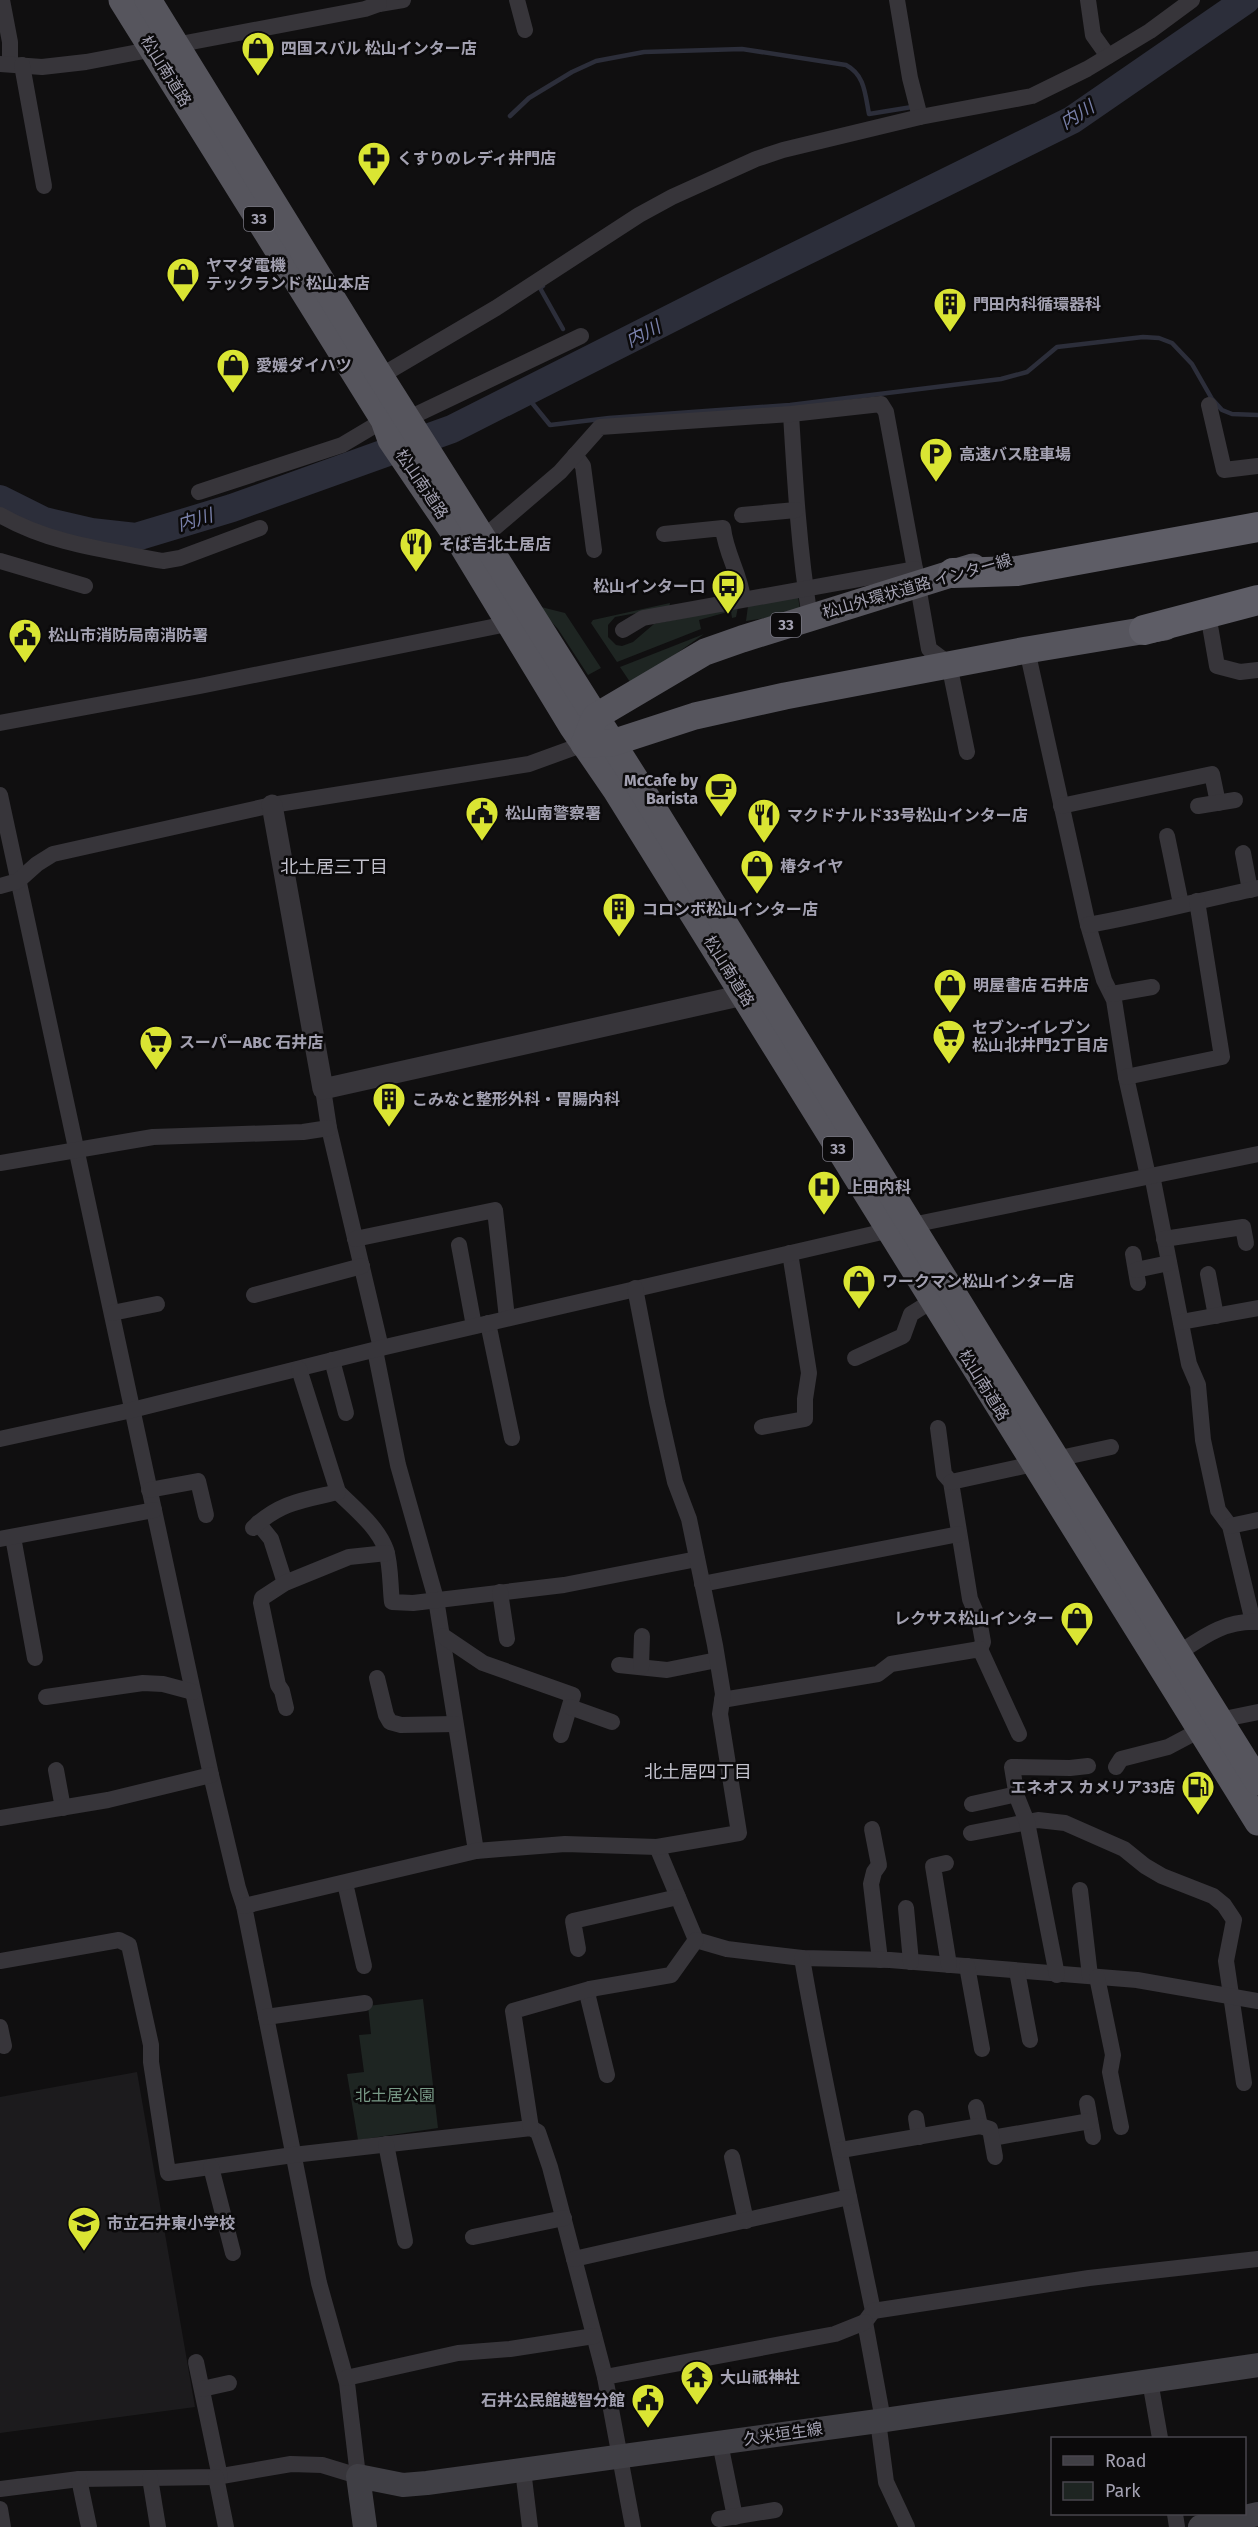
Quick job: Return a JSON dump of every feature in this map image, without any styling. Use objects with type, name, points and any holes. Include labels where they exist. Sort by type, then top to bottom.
[{"type":"highway","name":"松山南道路","points":[[122,0],[164,47],[522,622],[595,717],[612,743],[755,993],[900,1228],[1210,1725],[1258,1782]]},
{"type":"highway","name":"松山南道路","points":[[148,0],[164,47]]},
{"type":"highway","name":"松山南道路","points":[[428,471],[484,537],[522,622],[584,744],[755,993]]},
{"type":"highway","name":"松山外環状道路 インター線","points":[[595,717],[705,652],[810,618],[916,577],[953,573],[1015,556],[1258,513]]},
{"type":"highway","name":"33","points":[[953,573],[1017,572],[1258,527]]},
{"type":"highway","points":[[1144,630],[1258,600]]},
{"type":"highway","points":[[595,717],[584,744],[612,743],[695,716],[949,664],[1258,613]]},
{"type":"highway","name":"松山南道路","points":[[900,1228],[932,1301],[1046,1462],[1177,1654],[1258,1822]]},
{"type":"main road","name":"久米垣生線","points":[[358,2476],[403,2485],[880,2421],[1258,2365]]},
{"type":"main road","points":[[358,2476],[365,2527]]},
{"type":"main road","points":[[1200,2527],[1258,2514]]},
{"type":"street","points":[[2,0],[10,42],[10,64],[44,186]]},
{"type":"street","points":[[10,64],[42,67],[86,62],[378,2],[403,0]]},
{"type":"street","points":[[517,0],[525,30]]},
{"type":"street","points":[[897,0],[910,78],[920,117]]},
{"type":"street","points":[[1088,0],[1093,35],[1108,56]]},
{"type":"street","points":[[372,382],[496,308],[639,215],[672,197],[774,153],[920,117],[1032,96],[1150,31],[1192,0]]},
{"type":"street","points":[[199,492],[400,427],[580,336]]},
{"type":"street","points":[[484,537],[560,472],[600,427],[791,414],[881,404],[886,412],[929,649],[949,664],[967,752]]},
{"type":"street","points":[[1209,405],[1224,470],[1233,471],[1258,466]]},
{"type":"street","points":[[791,414],[796,510],[810,618]]},
{"type":"street","points":[[575,455],[583,466],[594,550]]},
{"type":"street","points":[[742,515],[796,510]]},
{"type":"street","points":[[0,515],[25,529],[55,540],[163,561],[180,558],[260,528]]},
{"type":"street","points":[[663,534],[723,528],[726,549],[741,585],[743,599]]},
{"type":"street","points":[[0,561],[85,586]]},
{"type":"street","points":[[623,630],[643,618],[743,599],[805,588],[916,577]]},
{"type":"street","points":[[1209,620],[1216,666],[1240,672],[1258,670]]},
{"type":"street","points":[[0,723],[201,686],[522,622]]},
{"type":"street","points":[[1027,650],[1088,925],[1104,980],[1112,994],[1126,1077],[1150,1175],[1189,1364],[1198,1385],[1203,1440],[1218,1510],[1230,1526],[1256,1622],[1212,1630],[1177,1654]]},
{"type":"street","points":[[0,886],[18,881],[37,864],[53,854],[273,805],[529,764],[584,744]]},
{"type":"street","points":[[1061,806],[1212,774],[1227,801],[1198,806]]},
{"type":"street","points":[[0,795],[4,839],[18,881],[78,1148],[211,1775],[244,1906],[320,2283],[346,2379],[358,2476],[322,2465],[291,2464],[218,2477],[79,2479],[0,2489]]},
{"type":"street","points":[[273,805],[329,1128],[362,1266],[398,1466],[436,1599],[476,1851]]},
{"type":"street","points":[[1126,1077],[1222,1058],[1189,902],[1167,836]]},
{"type":"street","points":[[1088,925],[1254,889],[1243,853]]},
{"type":"street","points":[[1112,994],[1152,987]]},
{"type":"street","points":[[323,1089],[755,993]]},
{"type":"street","points":[[0,1163],[153,1137],[303,1132],[329,1128]]},
{"type":"street","points":[[0,1439],[132,1410],[635,1288],[900,1228],[1258,1154]]},
{"type":"street","points":[[355,1239],[495,1210],[507,1318]]},
{"type":"street","points":[[1164,1239],[1243,1227],[1246,1243]]},
{"type":"street","points":[[459,1245],[512,1438]]},
{"type":"street","points":[[762,1427],[805,1419],[809,1373],[790,1253]]},
{"type":"street","points":[[1136,1269],[1169,1263]]},
{"type":"street","points":[[254,1294],[362,1266]]},
{"type":"street","points":[[1208,1274],[1216,1316]]},
{"type":"street","points":[[244,1906],[476,1851],[565,1844],[657,1847],[739,1833],[720,1714],[722,1700],[717,1660],[689,1519],[675,1482],[635,1288]]},
{"type":"street","points":[[855,1358],[903,1336],[911,1314],[932,1301]]},
{"type":"street","points":[[112,1313],[157,1304]]},
{"type":"street","points":[[1181,1322],[1258,1308]]},
{"type":"street","points":[[332,1360],[346,1413]]},
{"type":"street","points":[[299,1369],[338,1492],[376,1531],[387,1553],[392,1602],[413,1603],[564,1585],[697,1559]]},
{"type":"street","points":[[938,1428],[944,1474],[951,1482],[970,1599],[983,1642],[980,1649],[1019,1734]]},
{"type":"street","points":[[951,1482],[1111,1447]]},
{"type":"street","points":[[150,1490],[198,1481],[206,1515]]},
{"type":"street","points":[[285,1583],[271,1539],[256,1525],[280,1507],[338,1492]]},
{"type":"street","points":[[35,1658],[7,1538],[154,1510]]},
{"type":"street","points":[[1230,1526],[1258,1520]]},
{"type":"street","points":[[702,1584],[959,1534]]},
{"type":"street","points":[[286,1708],[282,1690],[278,1685],[261,1603],[262,1598],[267,1592],[285,1583],[349,1557],[387,1553]]},
{"type":"street","points":[[500,1593],[507,1639]]},
{"type":"street","points":[[443,1636],[516,1684],[573,1695],[561,1735]]},
{"type":"street","points":[[641,1667],[642,1636]]},
{"type":"street","points":[[722,1700],[878,1674],[891,1664],[980,1649]]},
{"type":"street","points":[[619,1665],[667,1670],[717,1660]]},
{"type":"street","points":[[377,1678],[386,1715],[390,1722],[401,1725],[455,1724]]},
{"type":"street","points":[[46,1697],[143,1683],[163,1684],[193,1692]]},
{"type":"street","points":[[570,1707],[612,1722]]},
{"type":"street","points":[[1116,1767],[1121,1759],[1167,1747],[1210,1725],[1258,1712]]},
{"type":"street","points":[[1057,1975],[1027,1822],[1017,1794],[1012,1767],[1088,1766]]},
{"type":"street","points":[[56,1770],[63,1808]]},
{"type":"street","points":[[0,1818],[108,1800],[211,1775]]},
{"type":"street","points":[[972,1804],[1017,1794]]},
{"type":"street","points":[[971,1833],[1038,1820],[1065,1823],[1124,1849],[1162,1876],[1213,1896],[1224,1905],[1234,1920],[1226,1961],[1244,2083]]},
{"type":"street","points":[[872,1829],[886,1864],[874,1872],[871,1884],[880,1959]]},
{"type":"street","points":[[657,1847],[696,1940]]},
{"type":"street","points":[[946,1863],[933,1866],[949,1965]]},
{"type":"street","points":[[345,1883],[364,1966]]},
{"type":"street","points":[[1080,1890],[1094,1977],[1113,2055],[1110,2072],[1121,2127]]},
{"type":"street","points":[[578,1949],[573,1921],[678,1897]]},
{"type":"street","points":[[906,1908],[911,1962]]},
{"type":"street","points":[[0,1961],[119,1940],[129,1945],[151,2045],[151,2062],[168,2173],[386,2144],[531,2128],[538,2132],[564,2218],[605,2377],[633,2527]]},
{"type":"street","points":[[696,1940],[727,1949],[802,1958],[880,1959],[1137,1980],[1258,2001]]},
{"type":"street","points":[[531,2128],[513,2010],[590,1989],[671,1975],[696,1940]]},
{"type":"street","points":[[802,1958],[818,2054],[849,2197],[869,2317],[886,2482],[907,2527]]},
{"type":"street","points":[[967,1966],[982,2049]]},
{"type":"street","points":[[1017,1971],[1030,2040]]},
{"type":"street","points":[[590,1989],[588,1997],[607,2075]]},
{"type":"street","points":[[266,2017],[365,2003]]},
{"type":"street","points":[[0,2027],[4,2046]]},
{"type":"street","points":[[840,2150],[919,2137],[986,2132],[1091,2129],[1087,2103]]},
{"type":"street","points":[[976,2107],[995,2157]]},
{"type":"street","points":[[916,2118],[919,2137]]},
{"type":"street","points":[[386,2144],[405,2241]]},
{"type":"street","points":[[732,2157],[746,2221]]},
{"type":"street","points":[[211,2167],[233,2253]]},
{"type":"street","points":[[574,2259],[849,2197]]},
{"type":"street","points":[[473,2236],[564,2218]]},
{"type":"street","points":[[605,2377],[835,2334],[869,2317],[1089,2278],[1258,2259]]},
{"type":"street","points":[[346,2379],[458,2353],[510,2349],[594,2336]]},
{"type":"street","points":[[196,2362],[226,2527]]},
{"type":"street","points":[[1150,2381],[1161,2437]]},
{"type":"street","points":[[202,2389],[229,2383]]},
{"type":"street","points":[[720,2443],[727,2518],[775,2510]]},
{"type":"street","points":[[523,2470],[530,2527]]},
{"type":"street","points":[[150,2478],[158,2527]]},
{"type":"street","points":[[79,2479],[89,2527]]},
{"type":"street","points":[[0,2509],[3,2527]]},
{"type":"shaded area","name":"市立石井東小学校","points":[[137,2072],[195,2407],[0,2433],[0,2097]]},
{"type":"green space","points":[[798,597],[800,609],[798,613],[746,621],[748,606]]},
{"type":"green space","points":[[670,603],[669,607],[615,617],[608,625],[608,637],[616,645],[622,646],[633,642],[654,624],[738,607],[736,617],[732,618],[731,611],[699,620],[701,629],[617,662],[591,623],[593,620]]},
{"type":"green space","points":[[537,606],[565,613],[601,668],[588,675],[558,629]]},
{"type":"green space","points":[[704,634],[632,685],[620,667]]},
{"type":"green space","name":"北土居公園","points":[[423,1999],[438,2128],[358,2140],[347,2074],[364,2072],[359,2035],[371,2034],[368,2006]]},
{"type":"waterway","name":"内川","points":[[0,499],[44,521],[91,532],[136,537],[232,508],[452,429],[1072,120],[1246,0]]},
{"type":"waterway","points":[[510,116],[529,98],[572,72],[596,61],[644,52],[742,49],[846,65],[861,80],[869,114],[912,107]]},
{"type":"waterway","points":[[543,286],[540,288],[563,329]]},
{"type":"waterway","points":[[524,393],[550,425],[609,418],[790,405],[1001,379],[1027,372],[1057,347],[1143,337],[1159,338],[1172,343],[1192,364],[1212,399],[1222,410],[1232,414],[1258,415]]},
{"type":"place","name":"四国スバル 松山インター店","points":[[258,77]]},
{"type":"place","name":"くすりのレディ井門店","points":[[374,187]]},
{"type":"place","name":"ヤマダ電機 テックランド 松山本店","points":[[183,303]]},
{"type":"place","name":"門田内科循環器科","points":[[950,333]]},
{"type":"place","name":"愛媛ダイハツ","points":[[233,394]]},
{"type":"place","name":"高速バス駐車場","points":[[936,483]]},
{"type":"place","name":"そば吉北土居店","points":[[416,573]]},
{"type":"place","name":"松山インター口","points":[[728,615]]},
{"type":"place","name":"松山市消防局南消防署","points":[[25,664]]},
{"type":"place","name":"McCafe by Barista","points":[[721,818]]},
{"type":"place","name":"松山南警察署","points":[[482,842]]},
{"type":"place","name":"マクドナルド33号松山インター店","points":[[764,844]]},
{"type":"place","name":"椿タイヤ","points":[[757,895]]},
{"type":"place","name":"コロンボ松山インター店","points":[[619,938]]},
{"type":"place","name":"明屋書店 石井店","points":[[950,1014]]},
{"type":"place","name":"セブン-イレブン 松山北井門2丁目店","points":[[949,1065]]},
{"type":"place","name":"スーパーABC 石井店","points":[[156,1071]]},
{"type":"place","name":"こみなと整形外科・胃腸内科","points":[[389,1128]]},
{"type":"place","name":"上田内科","points":[[824,1216]]},
{"type":"place","name":"ワークマン松山インター店","points":[[859,1310]]},
{"type":"place","name":"レクサス松山インター","points":[[1077,1647]]},
{"type":"place","name":"エネオス カメリア33店","points":[[1198,1816]]},
{"type":"place","name":"市立石井東小学校","points":[[84,2252]]},
{"type":"place","name":"大山祇神社","points":[[697,2406]]},
{"type":"place","name":"石井公民館越智分館","points":[[648,2429]]},
{"type":"district","name":"北土居三丁目","points":[[334,867]]},
{"type":"district","name":"北土居四丁目","points":[[698,1772]]}]
